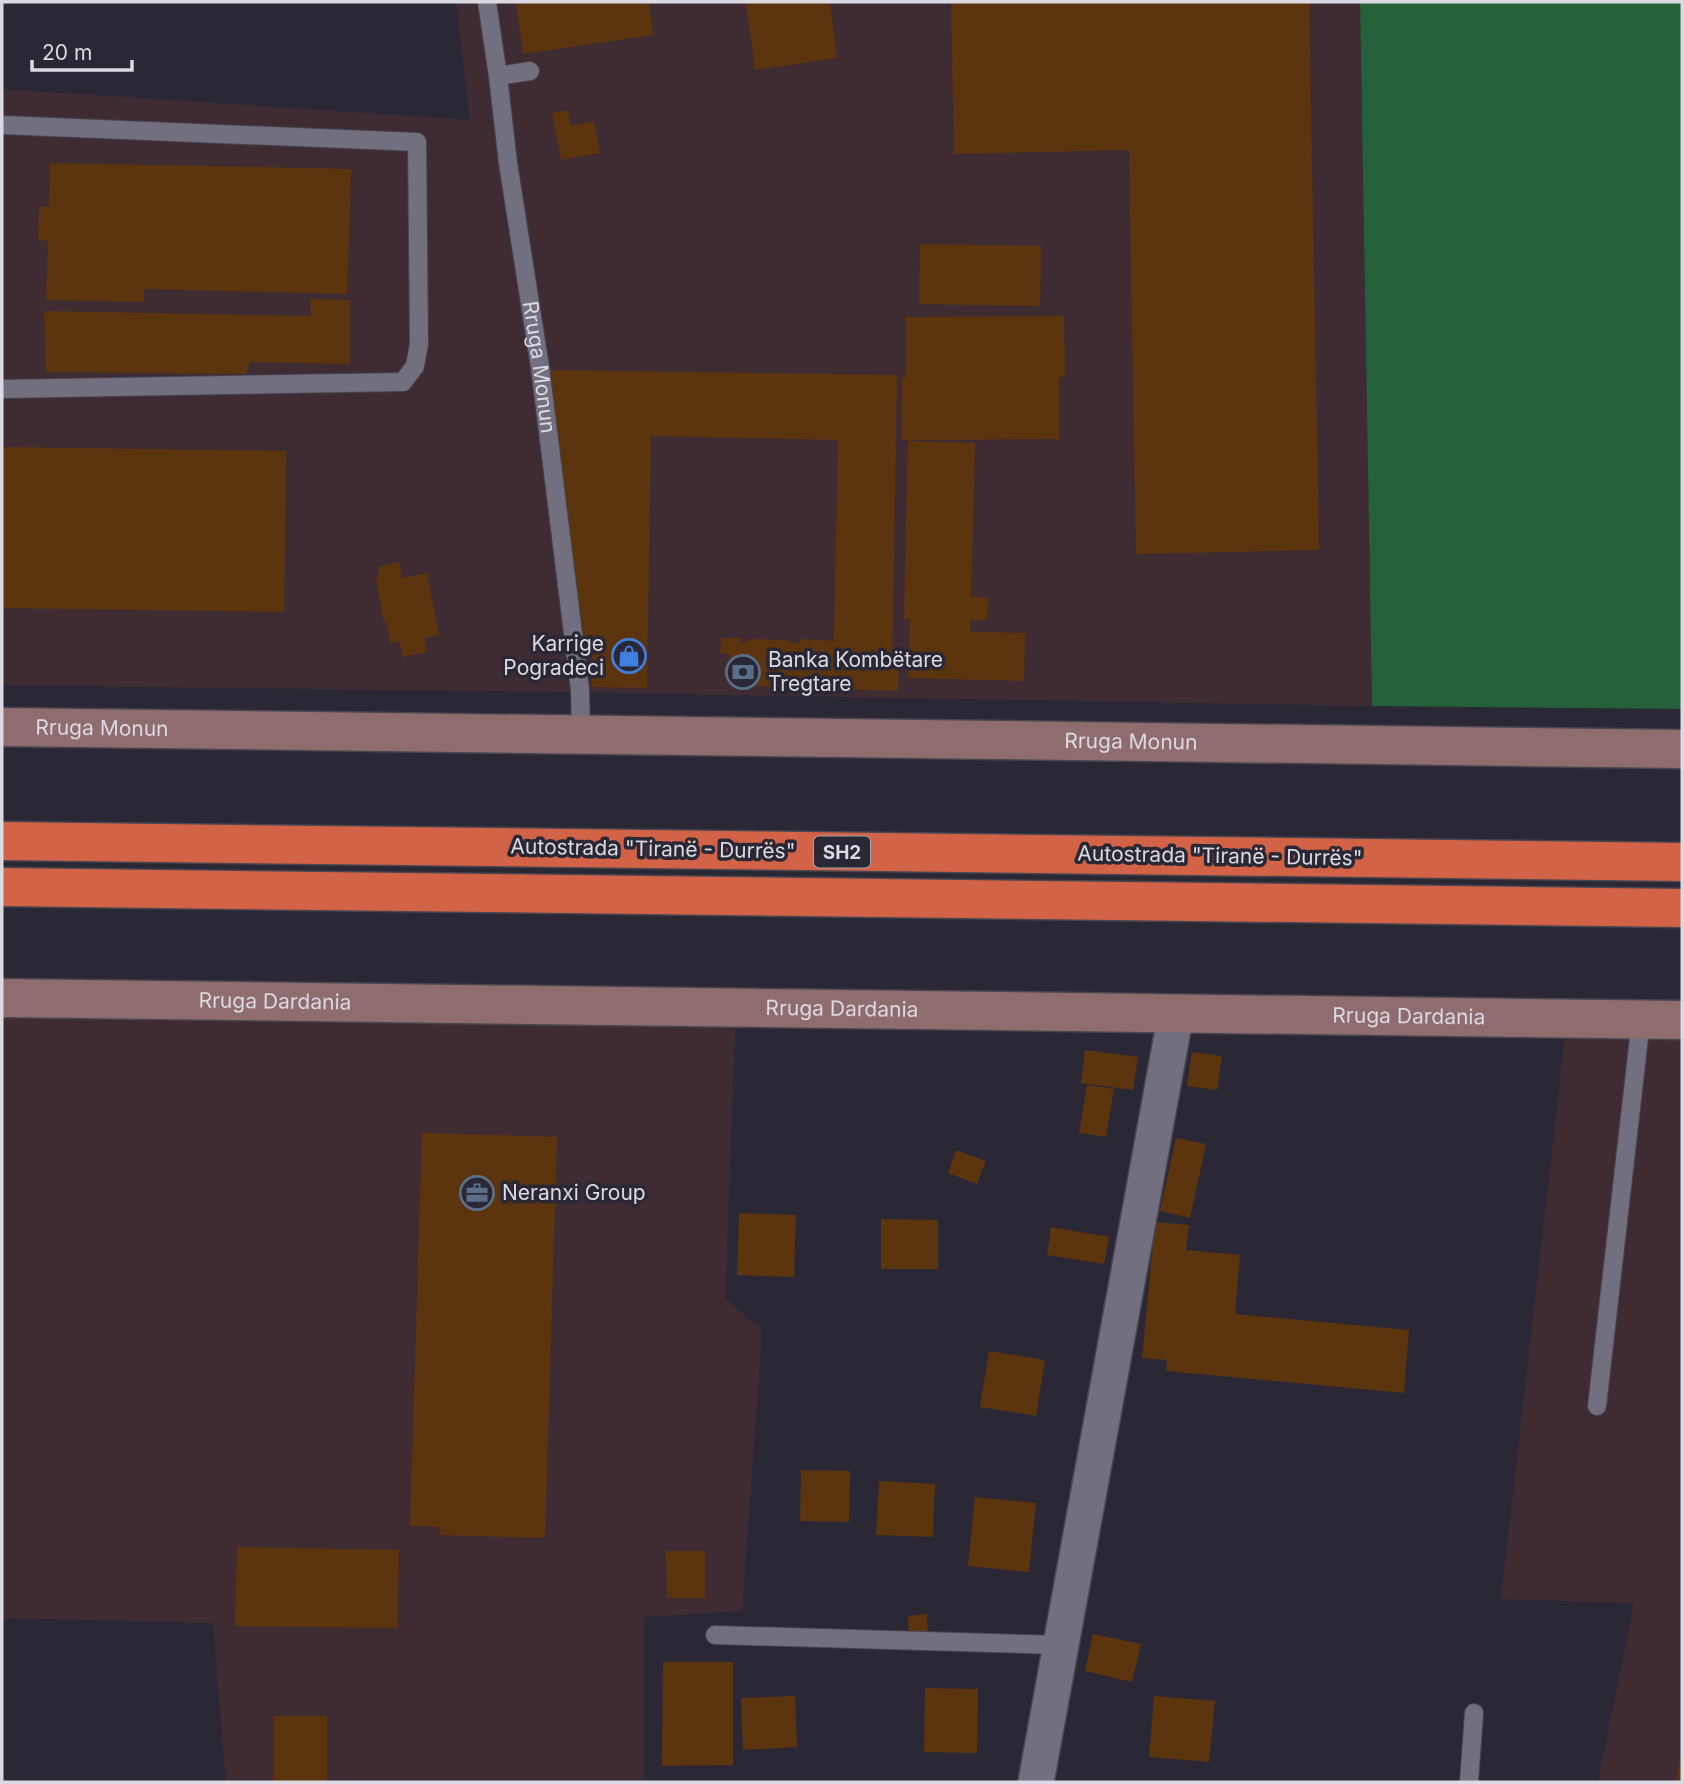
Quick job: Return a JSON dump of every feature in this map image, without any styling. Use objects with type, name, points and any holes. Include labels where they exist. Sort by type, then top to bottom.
[{"type":"highway","name":"Autostrada \"Tiranë - Durrës\"","points":[[2,841],[1682,862]]},
{"type":"highway","name":"SH2","points":[[2,887],[1682,908]]},
{"type":"main road","name":"Rruga Monun","points":[[2,727],[1682,749]]},
{"type":"main road","name":"Rruga Dardania","points":[[2,998],[1682,1020]]},
{"type":"street","points":[[1036,1782],[1176,1013]]},
{"type":"lane","name":"Rruga Monun","points":[[487,2],[545,408],[580,690],[581,734]]},
{"type":"lane","points":[[498,76],[530,71]]},
{"type":"lane","points":[[2,125],[417,142],[419,344],[415,366],[403,382],[2,389]]},
{"type":"lane","points":[[1597,1406],[1641,1020]]},
{"type":"lane","points":[[715,1635],[1061,1645]]},
{"type":"lane","points":[[1469,1782],[1474,1713]]},
{"type":"shaded area","points":[[456,2],[1360,2],[1372,706],[2,685],[2,89],[470,120]]},
{"type":"shaded area","points":[[2,998],[736,1007],[725,1298],[762,1330],[742,1611],[644,1617],[644,1782],[226,1782],[213,1623],[2,1618]]},
{"type":"shaded area","points":[[1567,1019],[1682,1020],[1682,1782],[1598,1782],[1634,1603],[1501,1599]]},
{"type":"green space","points":[[1360,2],[1682,2],[1682,709],[1372,706]]},
{"type":"building","points":[[516,2],[649,2],[653,35],[523,54]]},
{"type":"building","points":[[746,2],[830,2],[837,58],[755,70]]},
{"type":"building","points":[[951,2],[1309,2],[1319,550],[1136,554],[1129,150],[954,154]]},
{"type":"building","points":[[568,110],[571,126],[594,121],[600,153],[561,160],[552,113]]},
{"type":"building","points":[[50,163],[351,169],[347,294],[144,289],[144,302],[46,300],[48,241],[38,240],[39,207],[49,206]]},
{"type":"building","points":[[920,244],[1041,246],[1040,306],[919,304]]},
{"type":"building","points":[[310,299],[350,300],[350,364],[250,362],[246,374],[46,372],[44,311],[311,316]]},
{"type":"building","points":[[1064,316],[1065,377],[1059,377],[1059,439],[902,440],[906,317]]},
{"type":"building","points":[[549,370],[897,375],[892,663],[899,664],[898,691],[729,685],[730,654],[720,653],[721,639],[724,638],[741,638],[740,642],[749,642],[749,639],[800,643],[801,639],[834,641],[838,440],[651,436],[647,688],[592,687],[592,640],[584,640]]},
{"type":"building","points":[[908,441],[975,443],[971,597],[988,598],[987,620],[971,620],[970,632],[1025,633],[1024,681],[908,678],[910,619],[904,619]]},
{"type":"building","points":[[2,447],[286,451],[284,612],[2,608]]},
{"type":"building","points":[[399,562],[402,578],[427,573],[439,635],[425,638],[427,652],[402,657],[400,641],[390,643],[376,578],[379,577],[378,567]]},
{"type":"building","points":[[1085,1050],[1138,1057],[1133,1090],[1081,1083]]},
{"type":"building","points":[[1192,1052],[1222,1056],[1217,1090],[1187,1086]]},
{"type":"building","points":[[1087,1085],[1114,1089],[1106,1137],[1079,1133]]},
{"type":"building","points":[[422,1133],[557,1137],[545,1538],[440,1535],[440,1527],[410,1526]]},
{"type":"building","points":[[1176,1138],[1206,1144],[1190,1218],[1160,1211]]},
{"type":"building","points":[[956,1150],[986,1161],[977,1184],[948,1173]]},
{"type":"building","points":[[739,1213],[796,1215],[794,1277],[737,1275]]},
{"type":"building","points":[[881,1219],[938,1220],[938,1269],[881,1269]]},
{"type":"building","points":[[1155,1222],[1189,1225],[1186,1250],[1240,1255],[1235,1314],[1409,1330],[1404,1393],[1166,1371],[1167,1360],[1142,1358]]},
{"type":"building","points":[[1051,1227],[1109,1237],[1104,1264],[1047,1255]]},
{"type":"building","points":[[989,1351],[1045,1360],[1036,1416],[980,1407]]},
{"type":"building","points":[[801,1470],[850,1471],[849,1522],[800,1521]]},
{"type":"building","points":[[879,1481],[935,1484],[933,1537],[876,1535]]},
{"type":"building","points":[[975,1497],[1036,1503],[1029,1572],[968,1566]]},
{"type":"building","points":[[237,1547],[399,1550],[397,1628],[235,1626]]},
{"type":"building","points":[[666,1551],[705,1551],[705,1598],[667,1598]]},
{"type":"building","points":[[927,1614],[928,1636],[909,1637],[908,1616]]},
{"type":"building","points":[[1093,1634],[1141,1644],[1132,1682],[1085,1671]]},
{"type":"building","points":[[663,1662],[733,1662],[733,1765],[662,1766]]},
{"type":"building","points":[[925,1688],[978,1689],[977,1753],[924,1752]]},
{"type":"building","points":[[795,1696],[797,1747],[743,1750],[741,1698]]},
{"type":"building","points":[[1154,1696],[1215,1701],[1209,1762],[1149,1757]]},
{"type":"building","points":[[274,1716],[327,1716],[327,1782],[274,1782]]},
{"type":"building","points":[[1681,1754],[1682,1782],[1676,1782]]},
{"type":"place","name":"Karrige Pogradeci","points":[[629,656]]},
{"type":"place","name":"Banka Kombëtare Tregtare","points":[[743,672]]},
{"type":"place","name":"Neranxi Group","points":[[477,1193]]}]
